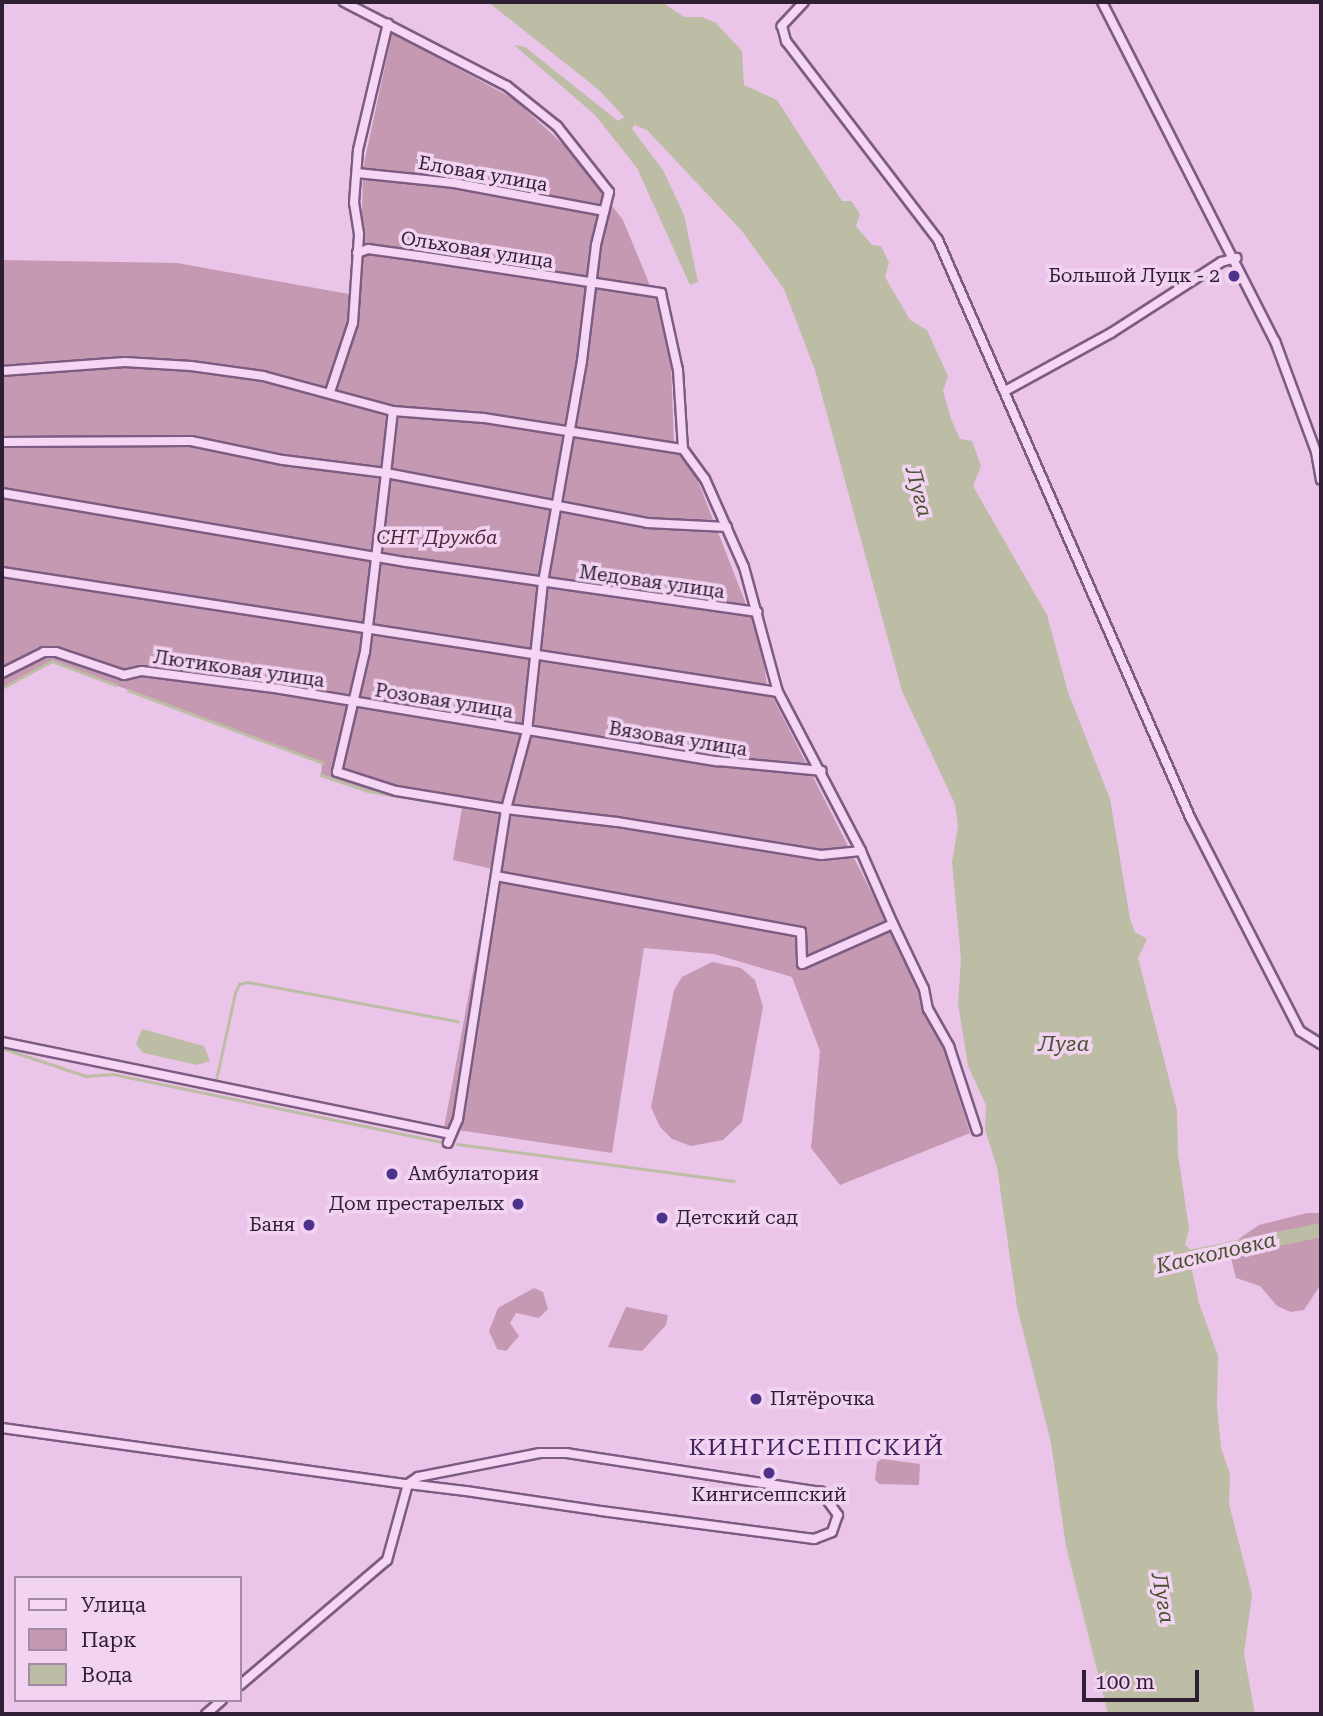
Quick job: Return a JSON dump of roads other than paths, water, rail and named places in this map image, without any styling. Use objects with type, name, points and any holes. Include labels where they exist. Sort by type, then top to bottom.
[{"type":"street","points":[[344,2],[507,86],[556,126],[609,192],[543,582],[533,656],[528,731],[506,809],[458,1119],[448,1143]]},
{"type":"street","points":[[804,2],[782,26],[786,41],[938,240],[1005,391],[1124,674],[1191,819],[1300,1031],[1321,1044]]},
{"type":"street","points":[[1102,2],[1236,258],[1275,341],[1316,452],[1321,480]]},
{"type":"street","points":[[330,392],[353,323],[358,150],[388,23]]},
{"type":"street","name":"Еловая улица","points":[[357,173],[454,183],[604,211]]},
{"type":"street","name":"Ольховая улица","points":[[357,253],[368,249],[592,285],[661,293],[678,370],[683,449]]},
{"type":"street","points":[[1005,391],[1135,319],[1221,262],[1236,258]]},
{"type":"street","points":[[2,371],[125,362],[191,366],[330,392],[393,411],[569,430],[683,449],[705,479],[727,527],[757,612],[778,692],[822,771],[924,989],[928,1009],[949,1046],[977,1131]]},
{"type":"street","points":[[393,411],[369,627],[337,772],[396,791],[506,809],[617,822],[821,855],[860,851]]},
{"type":"street","points":[[2,442],[191,441],[283,460],[386,473],[647,523],[727,527]]},
{"type":"street","name":"Медовая улица","points":[[2,493],[378,556],[757,612]]},
{"type":"street","points":[[2,572],[778,692]]},
{"type":"street","name":"Лютиковая улица","points":[[2,673],[44,652],[56,652],[124,675],[142,671],[354,702]]},
{"type":"street","name":"Розовая улица","points":[[354,702],[528,731]]},
{"type":"street","name":"Вязовая улица","points":[[528,731],[763,768],[822,771]]},
{"type":"street","points":[[496,876],[801,932],[802,964],[893,924]]},
{"type":"street","points":[[2,1042],[451,1134]]},
{"type":"street","points":[[2,1428],[408,1484],[814,1539],[832,1532],[838,1515],[821,1492],[567,1453],[540,1453],[418,1477],[408,1484],[387,1560],[242,1683]]},
{"type":"street","points":[[205,1714],[220,1702]]},
{"type":"water","name":"Луга","points":[[488,2],[662,2],[684,17],[702,17],[716,23],[742,51],[744,85],[777,100],[842,201],[851,201],[860,214],[856,226],[872,245],[881,246],[889,263],[885,277],[910,320],[927,330],[948,376],[943,391],[951,419],[960,439],[972,441],[981,466],[973,486],[1047,615],[1068,692],[1110,799],[1130,919],[1135,932],[1147,939],[1138,958],[1177,1110],[1178,1154],[1189,1229],[1185,1245],[1197,1254],[1191,1265],[1199,1303],[1218,1356],[1217,1406],[1221,1448],[1230,1474],[1229,1504],[1252,1594],[1244,1654],[1255,1714],[1108,1714],[1066,1546],[1051,1443],[1017,1307],[997,1167],[985,1130],[986,1105],[968,1066],[958,1003],[961,959],[952,862],[958,826],[955,804],[902,691],[815,370],[784,289],[742,231],[647,130],[634,125],[632,129],[663,170],[684,215],[698,282],[690,285],[637,168],[595,115],[514,45],[525,47],[618,121],[624,117],[599,90]]},
{"type":"water","points":[[142,1029],[204,1046],[210,1061],[197,1065],[143,1053],[136,1044]]},
{"type":"waterway","points":[[2,688],[52,661],[116,685]]},
{"type":"waterway","points":[[128,690],[323,763]]},
{"type":"waterway","points":[[321,775],[368,791],[499,813]]},
{"type":"waterway","points":[[216,1080],[239,984],[248,982],[457,1021]]},
{"type":"waterway","points":[[2,1048],[86,1076],[113,1074],[440,1142]]},
{"type":"waterway","points":[[457,1144],[734,1181]]},
{"type":"waterway","name":"Касколовка","points":[[1179,1259],[1321,1230]]},
{"type":"place","name":"Большой Луцк - 2","points":[[1234,276]]},
{"type":"place","name":"Амбулатория","points":[[392,1174]]},
{"type":"place","name":"Дом престарелых","points":[[518,1204]]},
{"type":"place","name":"Детский сад","points":[[662,1218]]},
{"type":"place","name":"Баня","points":[[309,1225]]},
{"type":"place","name":"Пятёрочка","points":[[756,1399]]},
{"type":"place","name":"Кингисеппский","points":[[769,1473]]},
{"type":"district","name":"КИНГИСЕППСКИЙ","points":[[817,1448]]},
{"type":"park label","name":"СНТ Дружба","points":[[437,538]]}]
